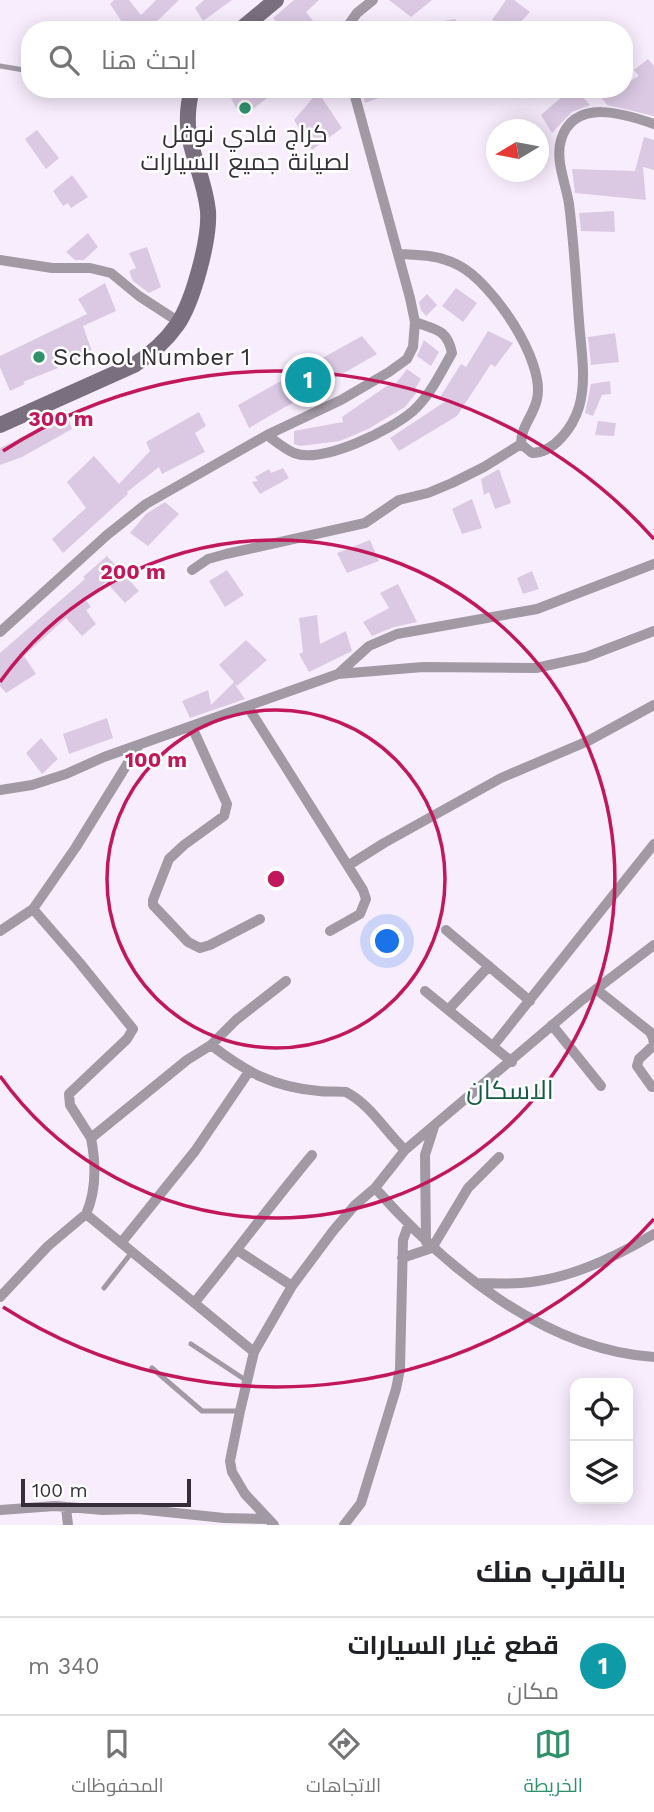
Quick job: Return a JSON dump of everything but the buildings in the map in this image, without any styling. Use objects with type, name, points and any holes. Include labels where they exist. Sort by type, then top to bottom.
[{"type":"main road","points":[[251,21],[276,0]]},
{"type":"main road","points":[[0,425],[134,365],[165,341],[179,322],[195,280],[208,228],[208,209],[187,129],[190,98]]},
{"type":"street","points":[[351,21],[373,0]]},
{"type":"street","points":[[0,632],[107,535],[146,504],[267,435],[341,400],[407,359],[413,347],[415,322],[400,254],[356,98]]},
{"type":"street","points":[[521,444],[532,453],[546,451],[554,444],[565,432],[579,408],[583,384],[576,269],[569,203],[560,156],[561,140],[568,127],[579,117],[592,112],[609,111],[654,124]]},
{"type":"street","points":[[400,254],[430,255],[466,270],[483,284],[519,330],[536,373],[538,398],[521,432],[521,444]]},
{"type":"street","points":[[0,260],[52,268],[90,268],[111,273],[139,296],[179,322]]},
{"type":"street","points":[[267,435],[294,453],[345,449],[414,411],[435,383],[452,353],[449,338],[442,332],[415,322]]},
{"type":"street","points":[[192,570],[208,559],[226,554],[365,523],[399,500],[428,493],[452,483],[521,444]]},
{"type":"street","points":[[338,674],[369,646],[397,634],[537,609],[654,564]]},
{"type":"street","points":[[0,790],[32,785],[338,674],[423,667],[536,668],[586,657],[654,631]]},
{"type":"street","points":[[349,865],[501,778],[588,741],[654,705]]},
{"type":"street","points":[[248,707],[363,890],[366,899],[360,914],[330,931]]},
{"type":"street","points":[[192,727],[227,804],[227,811],[169,859],[153,905],[188,943],[200,948],[260,919]]},
{"type":"street","points":[[0,932],[33,909],[76,847],[139,744]]},
{"type":"street","points":[[493,1046],[654,844]]},
{"type":"street","points":[[0,1297],[48,1246],[86,1213],[94,1190],[94,1153],[91,1138],[70,1105],[69,1094],[127,1039],[132,1029],[33,909]]},
{"type":"street","points":[[446,930],[530,1000]]},
{"type":"street","points":[[271,1522],[246,1495],[232,1472],[230,1461],[254,1352],[292,1286],[333,1231],[355,1205],[375,1188],[405,1150],[512,1062],[552,1025],[654,945]]},
{"type":"street","points":[[449,1009],[489,966]]},
{"type":"street","points":[[91,1138],[187,1060],[211,1045],[236,1020],[286,981]]},
{"type":"street","points":[[596,989],[650,1032],[654,1045],[639,1059],[637,1066],[652,1087]]},
{"type":"street","points":[[425,991],[512,1062]]},
{"type":"street","points":[[552,1025],[601,1086]]},
{"type":"street","points":[[211,1045],[248,1073],[295,1088],[346,1091],[379,1119],[388,1134],[405,1150]]},
{"type":"street","points":[[121,1243],[195,1151],[248,1073]]},
{"type":"street","points":[[429,1245],[425,1155],[435,1127]]},
{"type":"street","points":[[195,1302],[312,1155]]},
{"type":"street","points":[[402,1258],[429,1245],[468,1188],[499,1157]]},
{"type":"street","points":[[375,1188],[408,1226],[477,1283],[557,1332],[604,1349],[654,1357]]},
{"type":"street","points":[[86,1213],[254,1352]]},
{"type":"street","points":[[344,1525],[361,1503],[396,1389],[400,1369],[403,1240],[408,1226]]},
{"type":"street","points":[[477,1283],[522,1283],[561,1276],[594,1265],[654,1234]]},
{"type":"street","points":[[237,1250],[292,1286]]},
{"type":"street","points":[[0,1510],[55,1506],[138,1509],[271,1522]]},
{"type":"street","points":[[66,1508],[68,1525]]},
{"type":"lane","points":[[0,66],[21,70]]},
{"type":"lane","points":[[104,1288],[132,1252]]},
{"type":"lane","points":[[191,1344],[247,1381]]},
{"type":"lane","points":[[152,1368],[202,1411],[240,1411]]},
{"type":"place","name":"كراج فادي نوفل لصيانة جميع السيارات","points":[[245,108]]},
{"type":"place","name":"School Number 1","points":[[39,357]]},
{"type":"place","name":"قطع غيار السيارات","points":[[308,380]]},
{"type":"district","name":"الاسكان","points":[[510,1090]]}]
